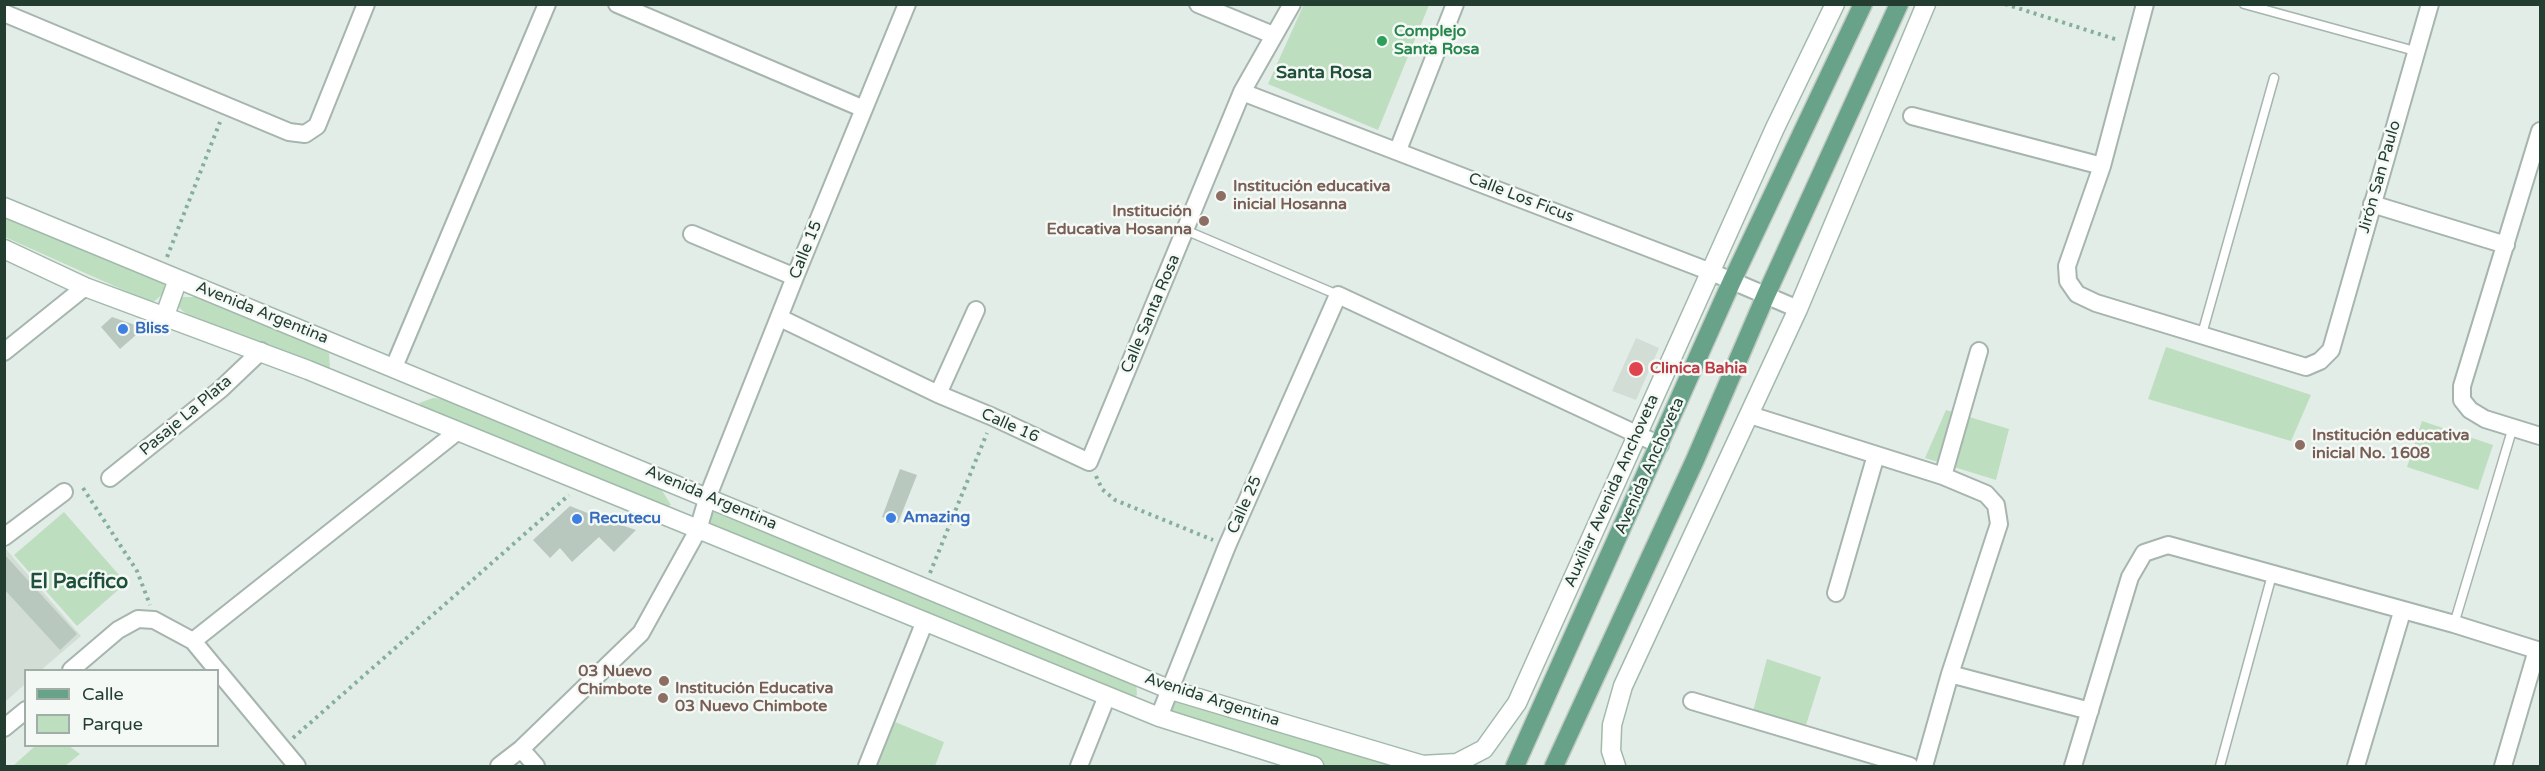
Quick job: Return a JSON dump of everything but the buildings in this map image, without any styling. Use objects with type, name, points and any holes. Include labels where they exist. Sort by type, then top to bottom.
[{"type":"main road","name":"Auxiliar Avenida Anchoveta","points":[[1424,766],[1457,763],[1484,749],[1517,703],[1775,128],[1835,4]]},
{"type":"main road","name":"Avenida Anchoveta","points":[[1515,766],[1732,281],[1863,4]]},
{"type":"main road","points":[[1554,766],[1695,460],[1766,295],[1899,4]]},
{"type":"main road","points":[[1616,766],[1611,751],[1612,724],[1623,686],[1798,309],[1926,4]]},
{"type":"main road","name":"Avenida Argentina","points":[[4,207],[708,496],[1171,690],[1424,766]]},
{"type":"main road","name":"Avenida Argentina","points":[[4,249],[85,287],[164,318],[261,351],[1159,717],[1314,766]]},
{"type":"main road","points":[[164,318],[178,279]]},
{"type":"street","points":[[4,13],[227,104],[289,132],[305,134],[317,126],[366,4]]},
{"type":"street","points":[[394,367],[547,4]]},
{"type":"street","points":[[616,4],[864,109]]},
{"type":"street","name":"Calle 15","points":[[499,766],[521,749],[641,633],[698,530],[708,496],[795,277],[907,4]]},
{"type":"street","points":[[1198,4],[1273,35]]},
{"type":"street","name":"Calle Santa Rosa","points":[[1089,462],[1242,92],[1292,4]]},
{"type":"street","points":[[1398,150],[1455,4]]},
{"type":"street","points":[[2145,4],[2136,45],[2102,166],[2072,248],[2067,266],[2068,281],[2077,294],[2096,303],[2202,334]]},
{"type":"street","name":"Jirón San Paulo","points":[[2202,334],[2306,367],[2320,362],[2331,350],[2430,4]]},
{"type":"street","name":"Calle Los Ficus","points":[[1242,92],[1711,272],[1798,309]]},
{"type":"street","points":[[1912,116],[2102,166]]},
{"type":"street","points":[[2541,131],[2462,386],[2462,400],[2470,410],[2485,419],[2541,436]]},
{"type":"street","points":[[2372,204],[2506,245]]},
{"type":"street","points":[[692,234],[795,277]]},
{"type":"street","points":[[4,352],[85,287]]},
{"type":"street","points":[[1338,295],[1660,445]]},
{"type":"street","name":"Calle 25","points":[[1159,717],[1227,546],[1338,295]]},
{"type":"street","points":[[938,394],[976,310]]},
{"type":"street","name":"Calle 16","points":[[780,318],[938,394],[1089,462]]},
{"type":"street","name":"Pasaje La Plata","points":[[110,478],[220,389],[261,351]]},
{"type":"street","points":[[1943,476],[1979,351]]},
{"type":"street","points":[[1750,415],[1943,476],[1986,494],[1996,505],[1999,524],[1950,674],[1924,766]]},
{"type":"street","points":[[193,641],[458,431]]},
{"type":"street","points":[[1836,593],[1876,455]]},
{"type":"street","points":[[4,537],[64,492]]},
{"type":"street","points":[[2073,766],[2130,577],[2144,553],[2168,545],[2402,612],[2454,624],[2539,650],[2503,766]]},
{"type":"street","points":[[2356,766],[2402,612]]},
{"type":"street","points":[[72,669],[118,630],[138,619],[154,620],[193,641],[215,669]]},
{"type":"street","points":[[867,766],[925,621]]},
{"type":"street","points":[[219,673],[297,766]]},
{"type":"street","points":[[1950,674],[2090,711]]},
{"type":"street","points":[[1079,766],[1107,696]]},
{"type":"street","points":[[1692,701],[1910,766]]},
{"type":"street","points":[[4,728],[24,712]]},
{"type":"street","points":[[521,749],[536,766]]},
{"type":"lane","points":[[2244,4],[2415,51]]},
{"type":"lane","points":[[2202,334],[2274,78]]},
{"type":"lane","points":[[1185,230],[1338,295]]},
{"type":"lane","points":[[2454,624],[2513,428]]},
{"type":"lane","points":[[2220,766],[2272,575]]},
{"type":"path","points":[[2005,4],[2136,45]]},
{"type":"path","points":[[161,272],[227,104]]},
{"type":"path","points":[[924,588],[993,417]]},
{"type":"path","points":[[1089,462],[1102,489],[1115,500],[1227,546]]},
{"type":"path","points":[[64,492],[110,478]]},
{"type":"path","points":[[282,748],[583,482]]},
{"type":"path","points":[[83,488],[137,571],[148,593],[154,620]]},
{"type":"shaded area","name":"Clinica Bahia","points":[[1636,338],[1659,348],[1636,400],[1612,391]]},
{"type":"shaded area","points":[[4,547],[81,636],[42,669],[24,669],[24,685],[5,702]]},
{"type":"green space","points":[[1304,4],[1429,5],[1378,130],[1268,84]]},
{"type":"green space","points":[[5,211],[164,282],[164,293],[152,303],[5,237]]},
{"type":"green space","points":[[178,297],[202,297],[329,353],[330,370],[193,320],[176,305]]},
{"type":"green space","points":[[2166,347],[2311,395],[2291,441],[2148,399]]},
{"type":"green space","points":[[433,398],[443,399],[661,489],[671,505],[654,511],[436,422],[419,403]]},
{"type":"green space","points":[[1946,410],[2009,429],[1996,480],[1925,458]]},
{"type":"green space","points":[[2422,421],[2493,445],[2478,490],[2407,467]]},
{"type":"green space","points":[[64,512],[126,583],[77,626],[14,555]]},
{"type":"green space","points":[[713,512],[1136,683],[1137,695],[1124,703],[708,533],[701,518]]},
{"type":"green space","points":[[1767,659],[1821,677],[1801,741],[1749,726]]},
{"type":"green space","points":[[1180,700],[1396,766],[1314,766],[1165,711],[1170,704]]},
{"type":"green space","points":[[890,720],[944,742],[935,766],[871,766]]},
{"type":"green space","points":[[34,747],[70,747],[80,754],[65,766],[13,766]]},
{"type":"place","name":"Complejo Santa Rosa","points":[[1382,41]]},
{"type":"place","name":"Institución educativa inicial Hosanna","points":[[1221,196]]},
{"type":"place","name":"Institución Educativa Hosanna","points":[[1204,221]]},
{"type":"place","name":"Bliss","points":[[123,329]]},
{"type":"place","name":"Clinica Bahia","points":[[1636,369]]},
{"type":"place","name":"Institución educativa inicial No. 1608","points":[[2300,445]]},
{"type":"place","name":"Amazing","points":[[891,518]]},
{"type":"place","name":"Recutecu","points":[[577,519]]},
{"type":"place","name":"03 Nuevo Chimbote","points":[[664,681]]},
{"type":"place","name":"Institución Educativa 03 Nuevo Chimbote","points":[[663,698]]},
{"type":"district","name":"Santa Rosa","points":[[1324,73]]},
{"type":"district","name":"El Pacífico","points":[[79,583]]}]
